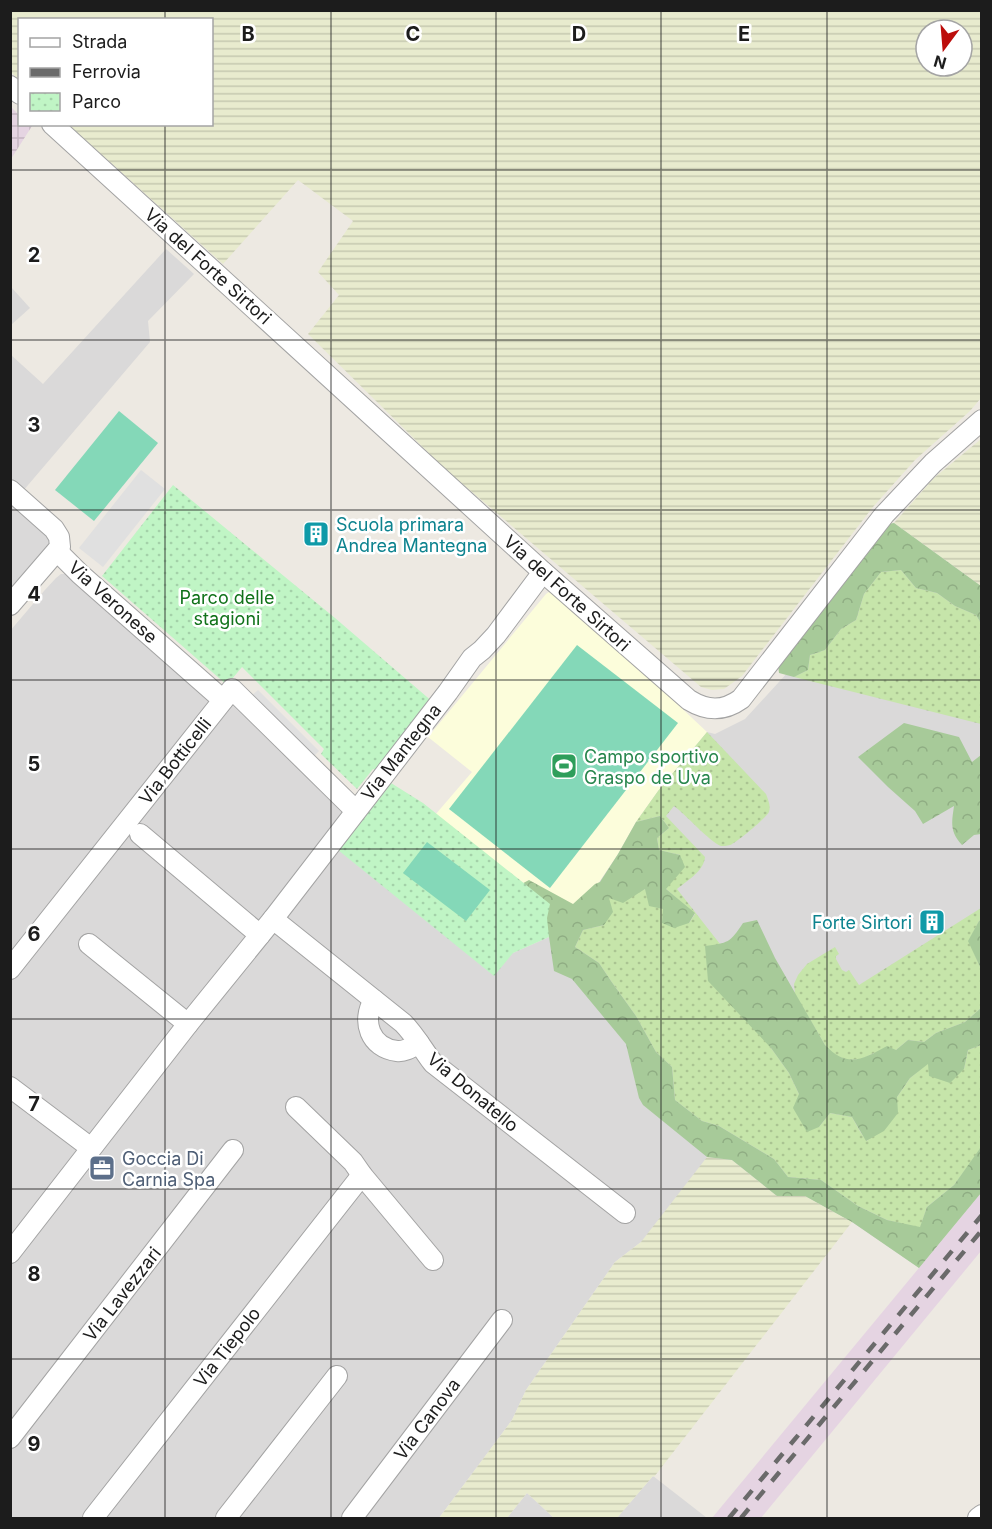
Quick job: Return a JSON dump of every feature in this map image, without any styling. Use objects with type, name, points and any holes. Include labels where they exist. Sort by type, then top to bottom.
[{"type":"street","name":"Via del Forte Sirtori","points":[[54,126],[543,572],[689,700],[709,709],[724,708],[736,702],[747,691],[884,514],[933,463],[981,420]]},
{"type":"street","points":[[10,490],[54,529],[60,543],[57,551]]},
{"type":"street","name":"Via Veronese","points":[[10,605],[57,551],[223,700]]},
{"type":"street","name":"Via Mantegna","points":[[10,1253],[188,1024],[273,919],[448,692],[472,657],[496,635],[543,572]]},
{"type":"street","name":"Via Botticelli","points":[[10,969],[232,689],[355,810]]},
{"type":"street","points":[[140,834],[260,935]]},
{"type":"street","name":"Via Donatello","points":[[273,919],[403,1023],[433,1063],[625,1213]]},
{"type":"street","points":[[89,944],[188,1024]]},
{"type":"street","points":[[374,1000],[369,1008],[368,1022],[373,1038],[378,1043],[396,1051],[405,1050],[419,1043]]},
{"type":"street","points":[[10,1087],[92,1148]]},
{"type":"street","points":[[296,1107],[353,1162],[433,1260]]},
{"type":"street","name":"Via Lavezzari","points":[[10,1438],[233,1150]]},
{"type":"street","name":"Via Tiepolo","points":[[93,1518],[362,1175]]},
{"type":"street","name":"Via Canova","points":[[352,1518],[502,1320]]},
{"type":"street","points":[[226,1518],[337,1376]]},
{"type":"street","points":[[978,1518],[981,1515]]},
{"type":"shaded area","points":[[10,11],[981,11],[981,398],[970,411],[915,460],[873,507],[742,676],[724,689],[712,690],[701,687],[445,469],[308,334],[339,295],[318,272],[353,221],[298,180],[223,264],[70,126],[213,126],[213,18],[18,18],[18,79],[11,72]]},
{"type":"shaded area","points":[[11,107],[18,114],[18,126],[32,126],[11,159]]},
{"type":"shaded area","points":[[166,249],[194,274],[148,321],[150,342],[11,505],[11,355],[43,384]]},
{"type":"shaded area","points":[[11,287],[30,308],[10,325]]},
{"type":"shaded area","points":[[981,439],[981,586],[894,523],[934,478]]},
{"type":"shaded area","points":[[141,470],[165,489],[103,567],[79,548]]},
{"type":"shaded area","points":[[11,505],[54,540],[11,592]]},
{"type":"shaded area","points":[[894,523],[981,586],[981,1193],[919,1268],[852,1222],[805,1196],[777,1196],[641,1242],[615,1262],[526,1390],[512,1420],[439,1518],[11,1518],[10,631],[44,591],[56,578],[65,574],[78,559],[93,571],[113,602],[238,704],[360,822],[339,850],[513,953],[549,937],[618,854],[636,822],[658,791],[707,732],[715,734],[745,719],[789,671]]},
{"type":"shaded area","points":[[549,592],[559,593],[707,732],[658,791],[594,890],[571,909],[550,904],[435,815],[472,772],[428,737]]},
{"type":"shaded area","points":[[258,690],[319,751],[311,759],[250,697]]},
{"type":"shaded area","points":[[707,1157],[732,1160],[777,1196],[805,1196],[852,1222],[654,1477],[617,1518],[554,1518],[527,1493],[507,1518],[439,1518],[512,1420],[526,1390],[615,1262],[641,1242]]},
{"type":"shaded area","points":[[981,1193],[981,1251],[761,1518],[712,1518]]},
{"type":"shaded area","points":[[653,1476],[707,1518],[617,1518]]},
{"type":"shaded area","points":[[527,1493],[554,1518],[507,1518]]},
{"type":"green space","points":[[119,411],[158,443],[94,521],[55,490]]},
{"type":"green space","name":"Parco delle stagioni","points":[[173,485],[434,703],[381,772],[373,769],[357,789],[321,754],[324,749],[242,667],[227,685],[102,576]]},
{"type":"green space","points":[[894,523],[981,586],[981,623],[976,615],[955,606],[937,593],[916,588],[901,570],[881,572],[864,594],[856,620],[841,629],[825,650],[810,655],[808,670],[794,677],[779,673],[778,665],[881,525]]},
{"type":"green space","points":[[901,570],[916,588],[937,593],[955,606],[976,615],[981,623],[981,724],[794,677],[808,670],[810,655],[825,650],[841,629],[856,620],[864,594],[881,572]]},
{"type":"green space","name":"Campo sportivo Graspo de Uva","points":[[577,645],[678,723],[550,888],[449,809]]},
{"type":"green space","points":[[904,723],[959,737],[972,762],[981,755],[981,834],[974,835],[962,845],[953,830],[954,806],[923,824],[915,811],[858,757]]},
{"type":"green space","points":[[707,732],[766,794],[770,809],[751,830],[738,840],[730,845],[721,846],[674,806],[666,816],[705,857],[702,867],[677,889],[720,944],[771,1048],[789,1073],[819,1127],[830,1113],[852,1117],[867,1141],[910,1078],[928,1063],[964,1069],[968,1050],[981,1045],[982,1147],[954,1185],[927,1207],[920,1228],[887,1220],[858,1206],[821,1180],[788,1177],[774,1159],[719,1126],[702,1121],[675,1100],[672,1067],[656,1052],[636,1016],[599,963],[575,947],[583,930],[604,925],[608,898],[646,889],[663,909],[689,923],[695,914],[666,889],[680,855],[659,850],[657,838],[669,828],[660,816],[636,822],[658,791]]},
{"type":"green space","points":[[391,783],[423,803],[550,904],[547,918],[549,937],[513,953],[494,976],[338,850]]},
{"type":"green space","points":[[660,816],[669,828],[657,838],[659,850],[680,855],[685,867],[666,889],[695,913],[689,923],[674,928],[662,923],[663,909],[649,906],[645,889],[623,903],[609,898],[613,912],[604,925],[583,930],[575,947],[599,963],[636,1016],[656,1052],[672,1067],[675,1100],[702,1121],[719,1126],[774,1159],[788,1177],[821,1180],[858,1206],[887,1220],[920,1227],[927,1207],[954,1185],[981,1147],[981,1193],[919,1268],[852,1222],[805,1196],[777,1196],[732,1160],[707,1157],[643,1105],[639,1098],[626,1044],[572,979],[554,971],[549,937],[514,888],[529,880],[573,904],[600,882],[636,822]]},
{"type":"green space","points":[[427,842],[490,890],[466,921],[403,873]]},
{"type":"green space","points":[[981,908],[981,920],[969,941],[981,969],[981,1008],[965,1022],[936,1033],[924,1042],[908,1040],[896,1050],[874,1053],[862,1059],[848,1060],[834,1055],[825,1045],[795,994],[794,984],[807,964],[835,947],[839,954],[836,959],[842,970],[846,972],[849,970],[859,985]]},
{"type":"green space","points":[[757,920],[775,958],[825,1045],[840,1057],[862,1058],[887,1046],[896,1050],[908,1040],[924,1042],[936,1033],[965,1022],[981,1008],[981,1045],[968,1050],[964,1069],[950,1083],[929,1076],[928,1064],[910,1078],[897,1097],[898,1113],[884,1131],[866,1141],[852,1117],[830,1113],[819,1127],[807,1132],[793,1108],[799,1094],[789,1073],[771,1048],[708,981],[705,946],[728,941],[743,923]]},
{"type":"green space","points":[[981,920],[981,969],[968,941]]},
{"type":"railway","points":[[729,1518],[982,1215]]},
{"type":"railway","points":[[741,1518],[982,1230]]},
{"type":"place","name":"Scuola primara Andrea Mantegna","points":[[316,534]]},
{"type":"place","name":"Campo sportivo Graspo de Uva","points":[[564,766]]},
{"type":"place","name":"Forte Sirtori","points":[[932,922]]},
{"type":"place","name":"Goccia Di Carnia Spa","points":[[102,1168]]}]
